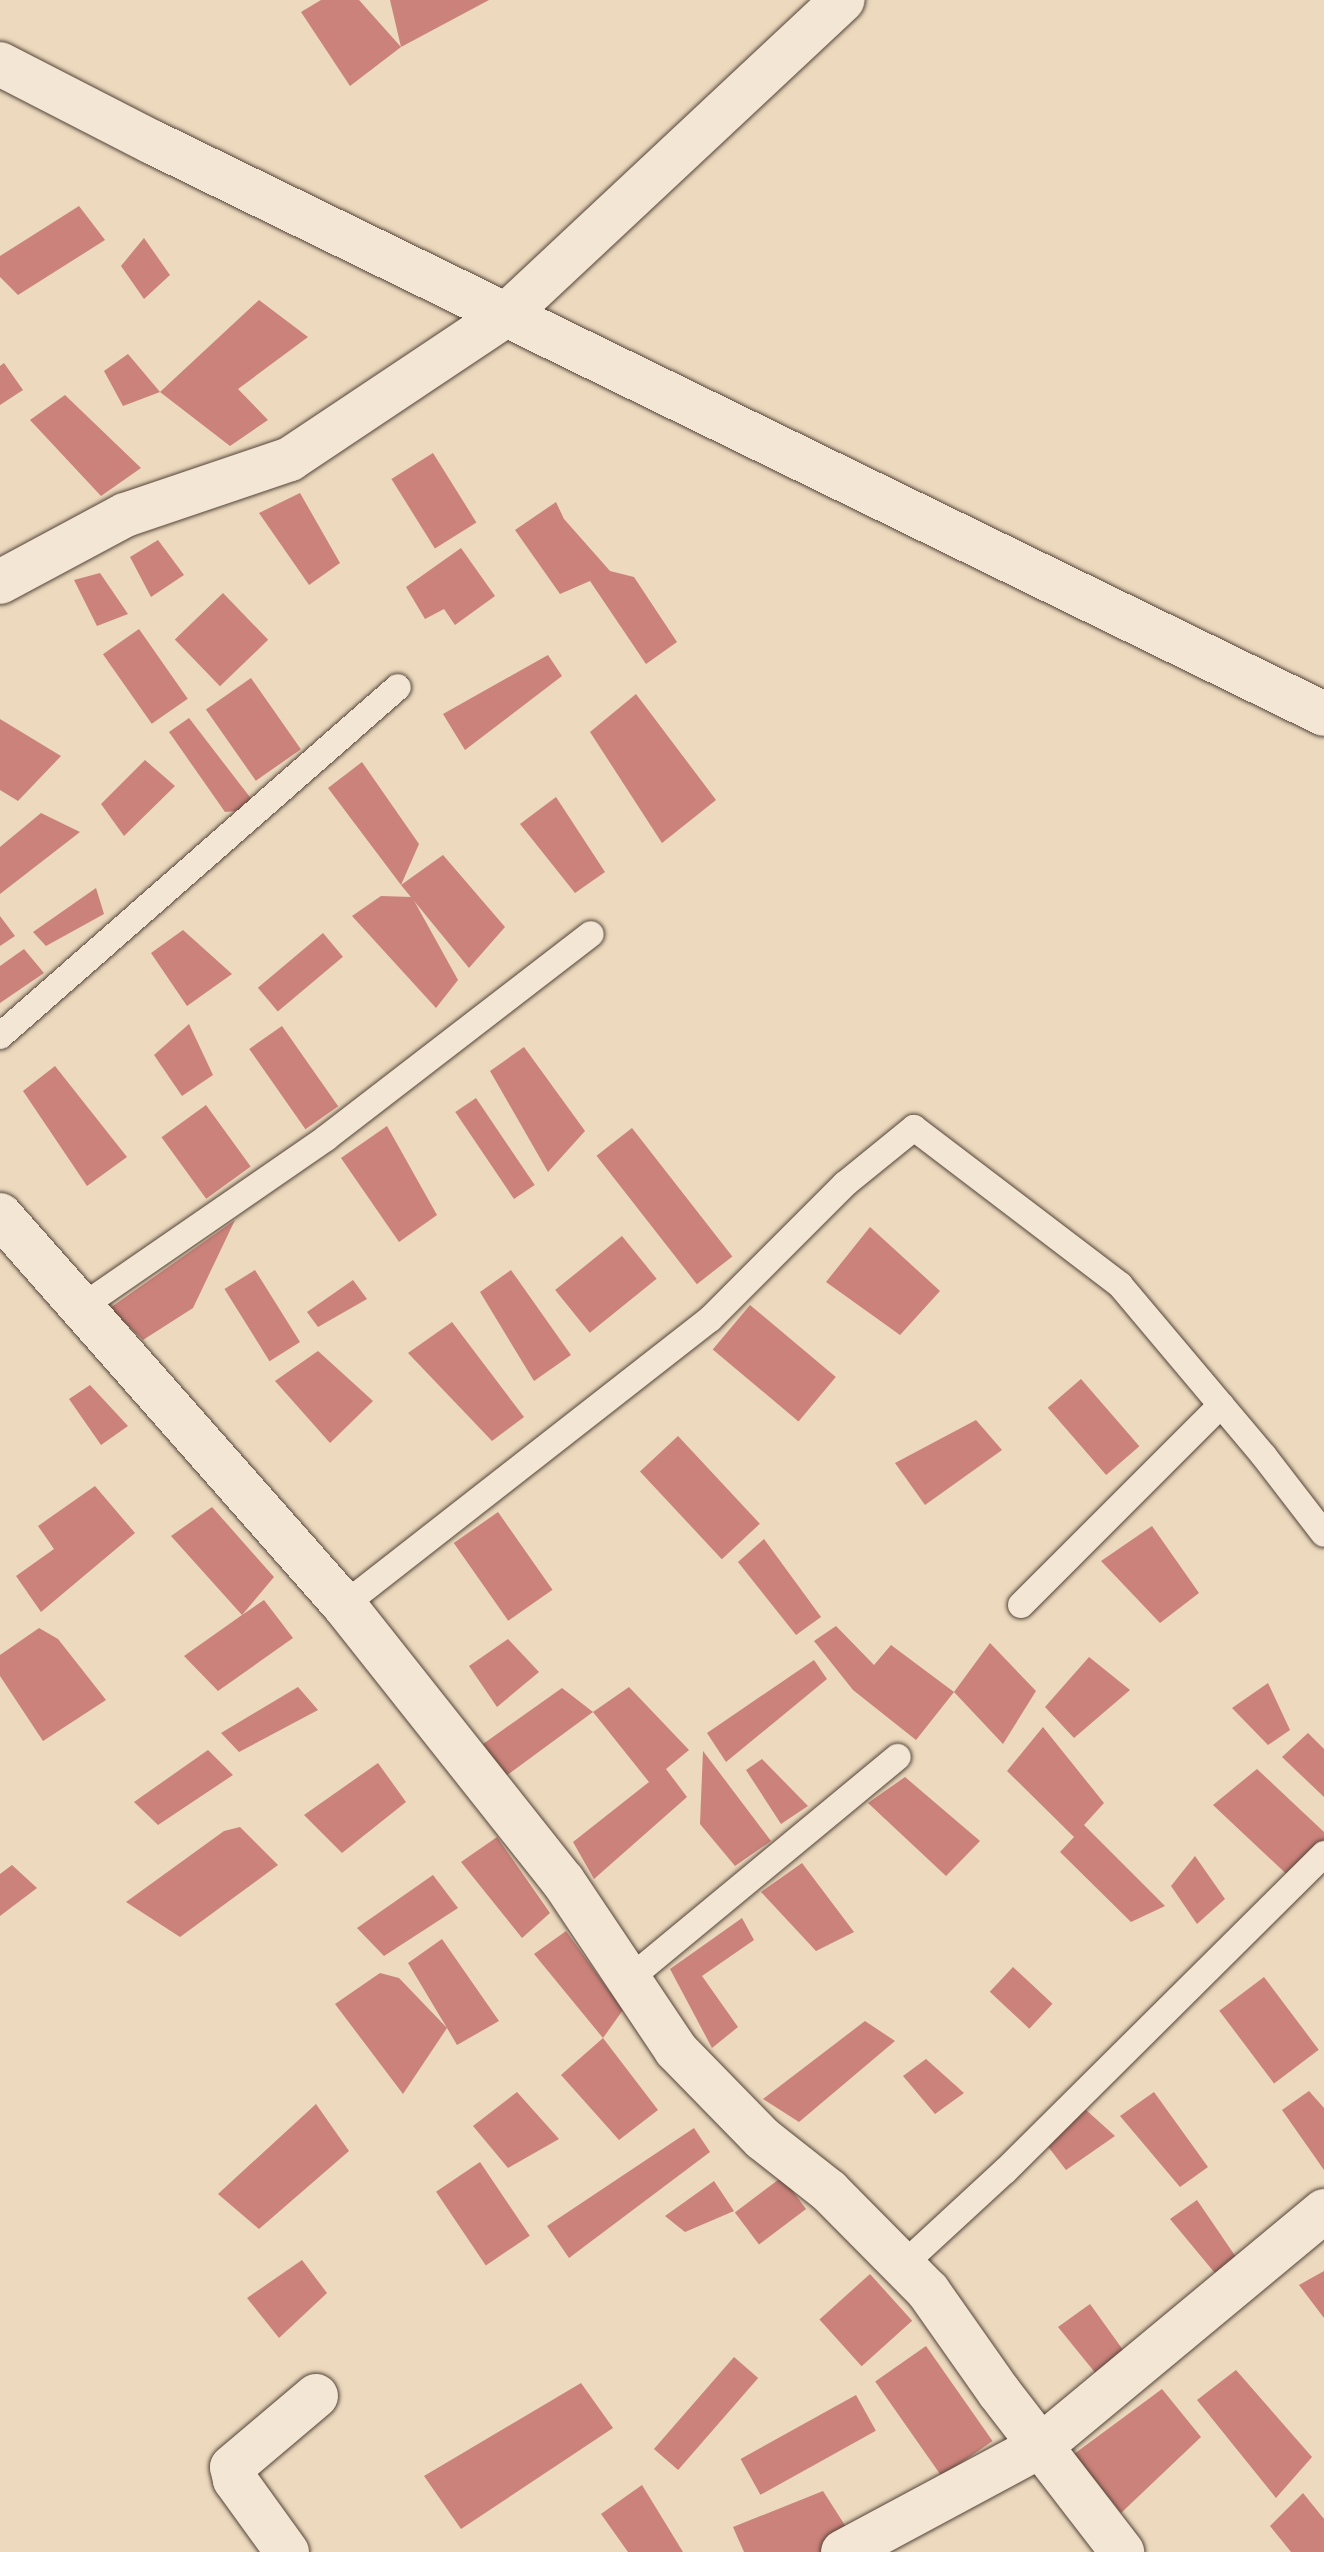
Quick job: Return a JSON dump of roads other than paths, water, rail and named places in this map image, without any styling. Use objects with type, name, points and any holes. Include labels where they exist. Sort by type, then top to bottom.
[{"type":"street","points":[[0,582],[125,515],[290,459],[506,315],[843,0]]},
{"type":"street","points":[[0,64],[1324,714]]},
{"type":"street","points":[[0,1215],[344,1605],[563,1881],[676,2050],[763,2139],[829,2191],[928,2291],[1122,2552]]},
{"type":"street","points":[[843,2552],[1041,2446],[1324,2211]]},
{"type":"street","points":[[287,2552],[235,2480],[232,2467],[316,2396]]},
{"type":"lane","points":[[0,1036],[398,687]]},
{"type":"lane","points":[[80,1308],[326,1138],[591,934]]},
{"type":"lane","points":[[344,1605],[710,1319],[845,1184],[914,1128],[1120,1285],[1324,1534]]},
{"type":"lane","points":[[1021,1605],[1221,1405]]},
{"type":"lane","points":[[628,1980],[898,1757]]},
{"type":"lane","points":[[903,2265],[1005,2171],[1324,1854]]}]
